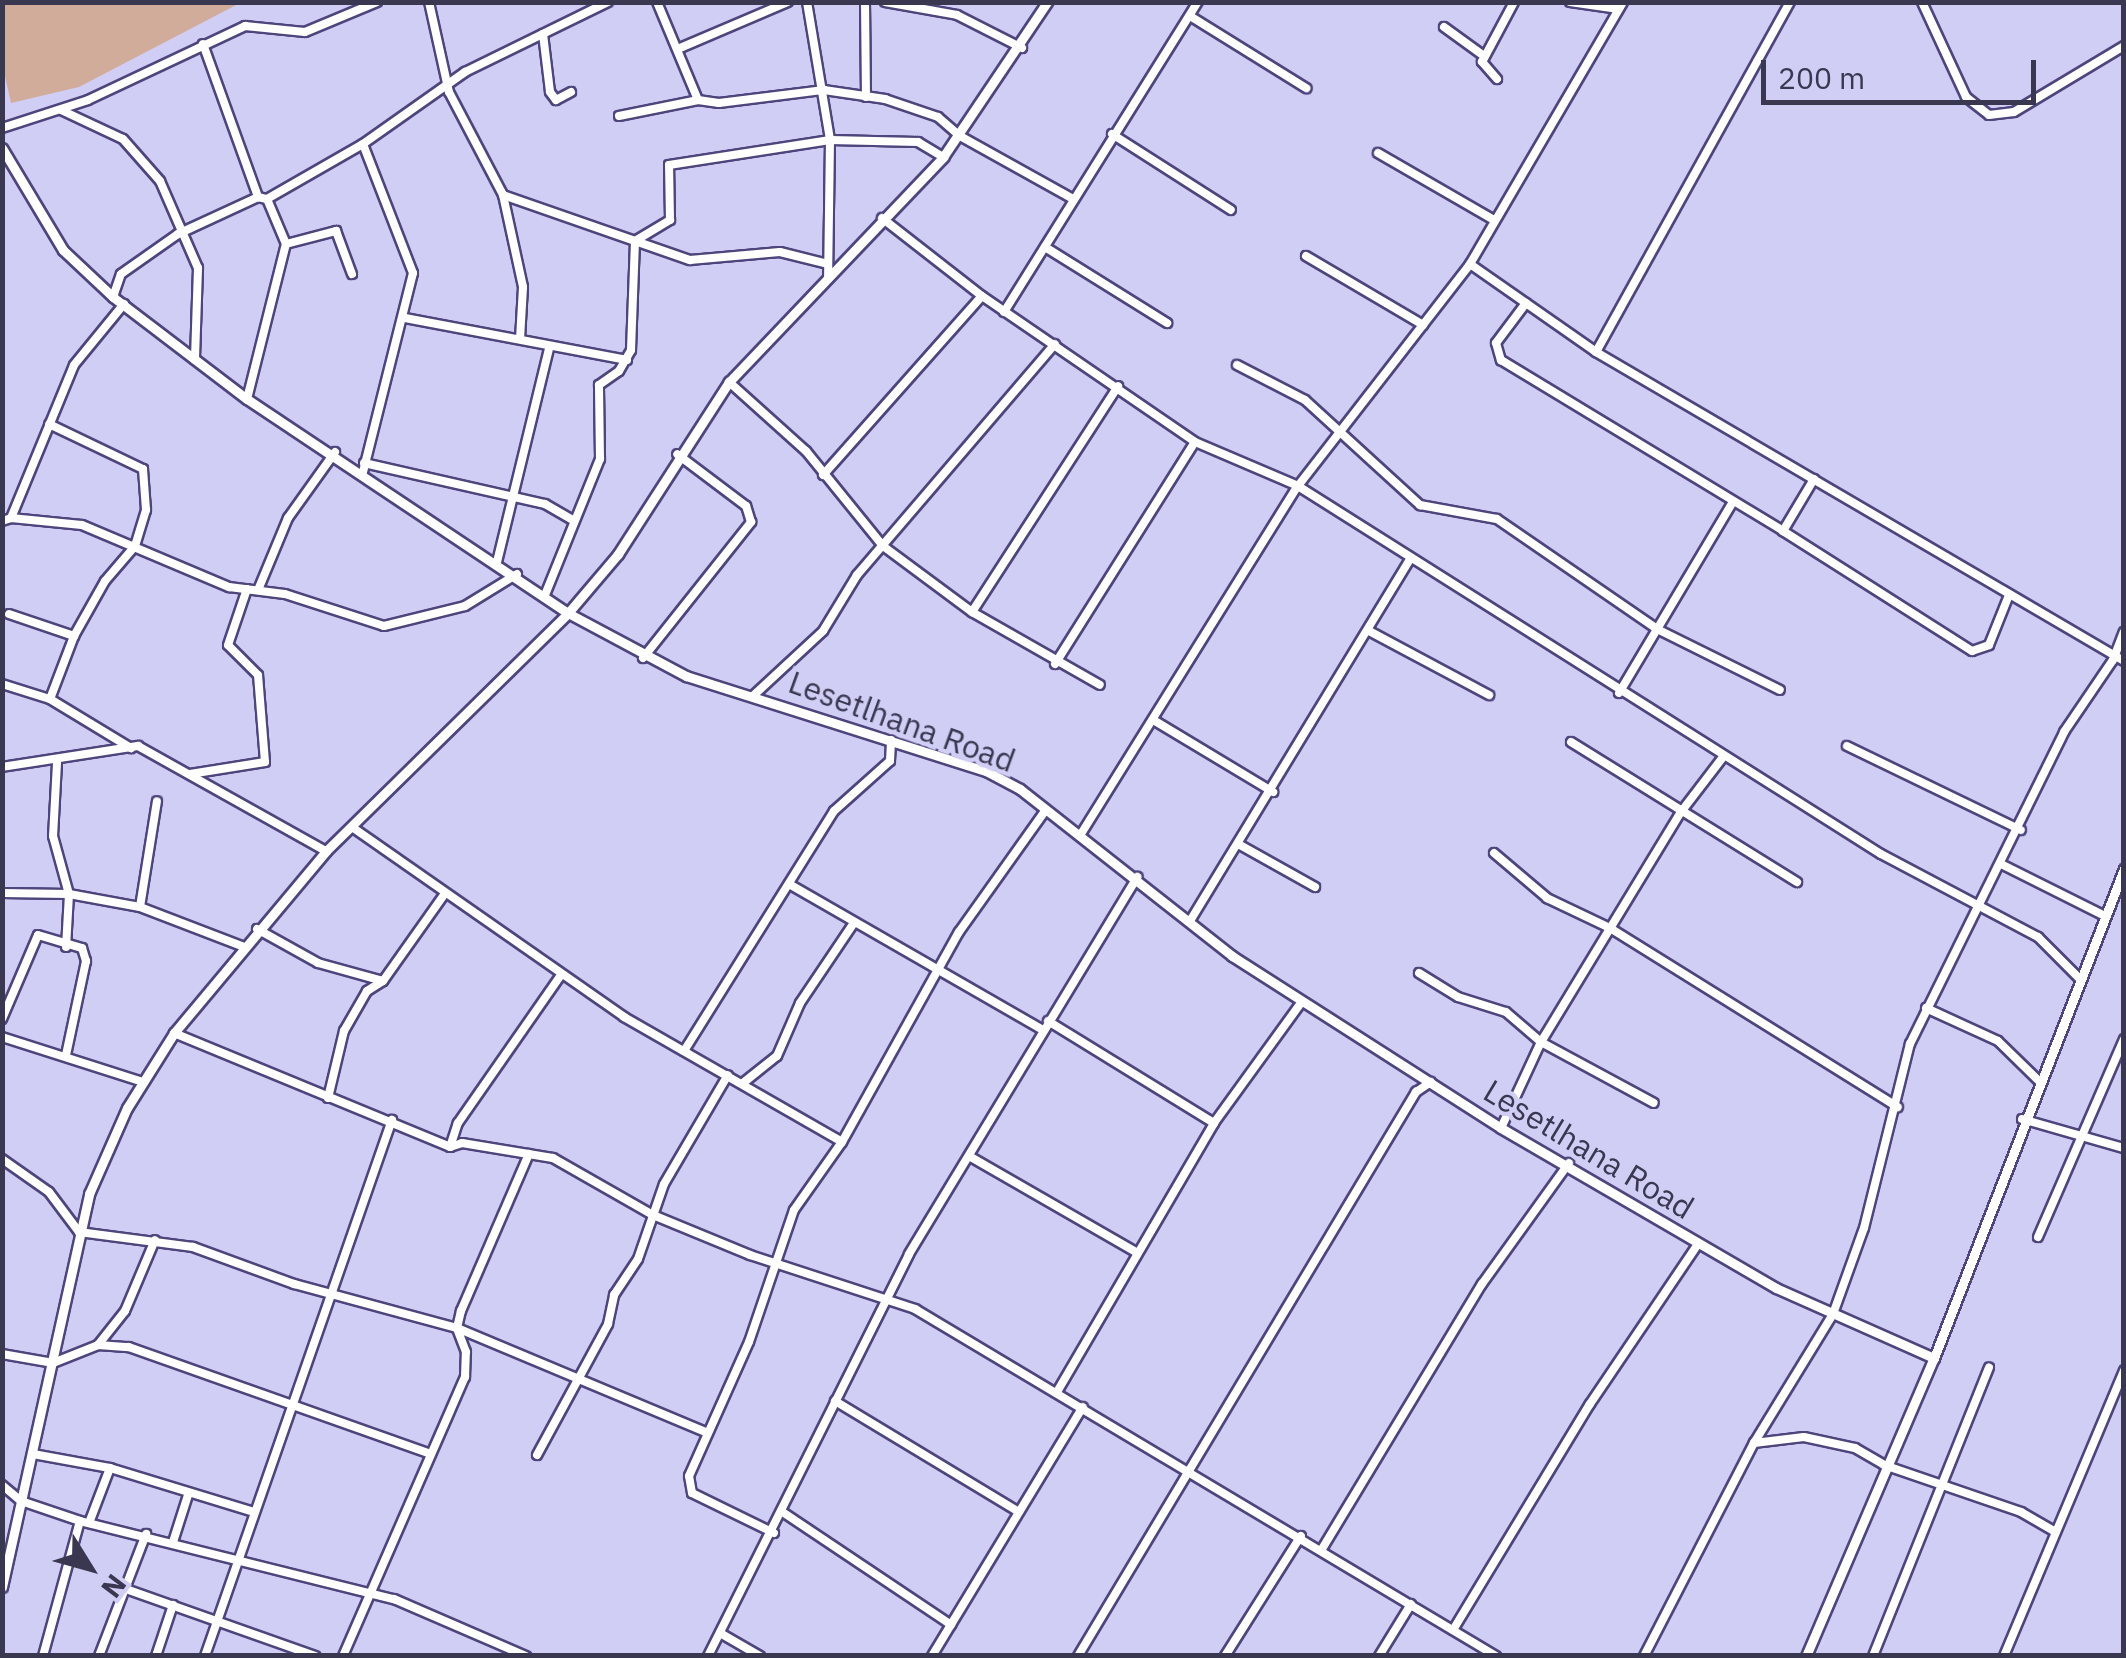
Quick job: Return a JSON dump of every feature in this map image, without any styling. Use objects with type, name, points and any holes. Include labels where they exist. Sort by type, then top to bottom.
[{"type":"street","points":[[2,128],[62,110],[245,26],[305,32],[377,2]]},
{"type":"street","points":[[429,2],[448,86],[477,155],[503,194],[522,287],[520,339]]},
{"type":"street","points":[[113,297],[121,274],[178,234],[263,198],[363,144],[448,86],[608,2]]},
{"type":"street","points":[[656,2],[680,48],[698,100]]},
{"type":"street","points":[[680,48],[788,2]]},
{"type":"street","points":[[806,2],[830,140],[828,278]]},
{"type":"street","points":[[865,2],[866,97]]},
{"type":"street","points":[[885,2],[957,15],[1022,48]]},
{"type":"street","points":[[1004,312],[1198,2]]},
{"type":"street","points":[[1498,79],[1484,68],[1484,56],[1514,2]]},
{"type":"street","points":[[1081,834],[1155,721],[1298,486],[1470,264],[1620,6],[1570,2]]},
{"type":"street","points":[[1596,352],[1790,2]]},
{"type":"street","points":[[1922,2],[1966,97],[1989,115],[2014,112],[2124,46]]},
{"type":"street","points":[[2,1587],[79,1232],[114,1134],[174,1033],[326,851],[568,612],[618,554],[677,454],[729,382],[943,157],[1022,48],[1044,4]]},
{"type":"street","points":[[1190,16],[1306,88]]},
{"type":"street","points":[[1444,27],[1484,56]]},
{"type":"street","points":[[542,34],[550,92],[556,100],[571,92]]},
{"type":"street","points":[[203,44],[263,198],[286,244],[248,399]]},
{"type":"street","points":[[618,116],[698,100],[719,104],[824,90],[866,97],[938,117],[960,136],[1073,200]]},
{"type":"street","points":[[62,110],[112,130],[137,150],[160,180],[178,234],[198,268],[195,360]]},
{"type":"street","points":[[1112,134],[1231,210]]},
{"type":"street","points":[[635,241],[670,220],[668,165],[830,140],[918,142],[943,157]]},
{"type":"street","points":[[363,144],[409,254],[412,290],[363,468],[515,496],[575,522]]},
{"type":"street","name":"Lesetlhana Road","points":[[2,148],[64,250],[113,297],[248,399],[363,468],[568,612],[643,658],[986,771],[1081,834],[1301,1003],[1502,1128],[1569,1164],[1698,1244],[1833,1314],[1934,1358]]},
{"type":"street","points":[[1378,153],[1494,220]]},
{"type":"street","points":[[503,194],[690,260],[780,252],[828,264]]},
{"type":"street","points":[[882,218],[1004,312],[1196,442],[1298,486],[1620,693],[1881,854],[1983,905],[2038,938],[2078,977]]},
{"type":"street","points":[[286,244],[336,230],[352,274]]},
{"type":"street","points":[[545,595],[600,459],[599,385],[628,360],[635,241]]},
{"type":"street","points":[[1044,247],[1167,323]]},
{"type":"street","points":[[1306,256],[1423,325]]},
{"type":"street","points":[[1470,264],[1596,352],[2118,660]]},
{"type":"street","points":[[823,474],[982,296]]},
{"type":"street","points":[[1526,303],[1496,343],[1497,355],[1978,653],[1989,645],[2009,595]]},
{"type":"street","points":[[124,304],[74,366],[7,519],[56,518],[253,590],[384,626],[464,606],[517,574]]},
{"type":"street","points":[[405,318],[628,360]]},
{"type":"street","points":[[754,695],[823,632],[850,583],[1055,344]]},
{"type":"street","points":[[497,562],[549,348]]},
{"type":"street","points":[[1237,366],[1298,396],[1343,430],[1420,505],[1498,519],[1657,630],[1780,690]]},
{"type":"street","points":[[729,382],[776,420],[883,546],[972,612],[1037,645],[1054,664],[1100,686]]},
{"type":"street","points":[[972,612],[1118,386]]},
{"type":"street","points":[[50,424],[144,469],[148,496],[135,546],[105,580],[74,636],[50,699]]},
{"type":"street","points":[[1054,664],[1196,442]]},
{"type":"street","points":[[190,774],[264,762],[259,680],[228,645],[288,518],[335,452]]},
{"type":"street","points":[[643,658],[751,522],[746,506],[677,454]]},
{"type":"street","points":[[1782,531],[1814,478]]},
{"type":"street","points":[[1620,693],[1733,502]]},
{"type":"street","points":[[1190,921],[1371,632],[1410,559]]},
{"type":"street","points":[[9,614],[74,636]]},
{"type":"street","points":[[1371,632],[1489,695]]},
{"type":"street","points":[[1644,1656],[1754,1443],[1833,1314],[1898,1107],[1902,1073],[1926,1008],[2021,830],[2064,732],[2118,660],[2124,632]]},
{"type":"street","points":[[2,684],[50,699],[131,748],[159,755],[326,851]]},
{"type":"street","points":[[1155,721],[1273,792]]},
{"type":"street","points":[[684,1051],[846,796],[890,760],[891,740]]},
{"type":"street","points":[[1572,742],[1797,882]]},
{"type":"street","points":[[1847,746],[2021,830]]},
{"type":"street","points":[[2,767],[56,763],[131,748]]},
{"type":"street","points":[[1502,1128],[1541,1042],[1681,812],[1723,757]]},
{"type":"street","points":[[56,763],[54,841],[64,859],[69,894],[66,947]]},
{"type":"street","points":[[140,907],[157,801]]},
{"type":"street","points":[[774,1533],[688,1488],[708,1432],[794,1210],[842,1142],[940,977],[959,932],[1045,811]]},
{"type":"street","points":[[352,828],[561,975],[842,1142]]},
{"type":"street","points":[[1240,844],[1315,887]]},
{"type":"street","points":[[1494,853],[1547,898],[1610,928],[1898,1107]]},
{"type":"street","points":[[2000,864],[2104,916]]},
{"type":"street","points":[[1806,1656],[1884,1465],[1934,1358],[2022,1119],[2124,870]]},
{"type":"street","points":[[708,1656],[774,1533],[834,1401],[889,1299],[968,1156],[1136,877]]},
{"type":"street","points":[[789,884],[940,977],[1042,1030]]},
{"type":"street","points":[[2,893],[69,894],[140,907],[244,947]]},
{"type":"street","points":[[328,1098],[344,1031],[368,991],[383,981],[444,896]]},
{"type":"street","points":[[743,1084],[777,1056],[800,1003],[853,924]]},
{"type":"street","points":[[257,929],[318,963],[383,981]]},
{"type":"street","points":[[2,1018],[38,935],[50,934],[66,947],[82,948],[86,957],[66,1055]]},
{"type":"street","points":[[1418,973],[1458,997],[1506,1012],[1541,1042],[1654,1103]]},
{"type":"street","points":[[450,1147],[458,1122],[561,975]]},
{"type":"street","points":[[1057,1392],[1214,1123],[1301,1003]]},
{"type":"street","points":[[1926,1008],[1998,1041],[2038,1080]]},
{"type":"street","points":[[1048,1021],[1214,1123]]},
{"type":"street","points":[[174,1033],[450,1147],[462,1142],[552,1158],[653,1215],[750,1255],[777,1260],[889,1299],[1083,1407],[1496,1656]]},
{"type":"street","points":[[2,1037],[143,1082]]},
{"type":"street","points":[[2038,1237],[2124,1039]]},
{"type":"street","points":[[537,1455],[576,1374],[608,1324],[613,1298],[638,1259],[684,1145],[728,1074]]},
{"type":"street","points":[[1078,1656],[1193,1472],[1416,1092],[1432,1081]]},
{"type":"street","points":[[2022,1119],[2083,1132],[2124,1148]]},
{"type":"street","points":[[205,1656],[392,1120]]},
{"type":"street","points":[[343,1656],[464,1376],[466,1352],[456,1328],[529,1154]]},
{"type":"street","points":[[968,1156],[1136,1252]]},
{"type":"street","points":[[2,1158],[49,1192],[79,1232],[155,1240],[456,1328],[576,1374],[708,1432]]},
{"type":"street","points":[[1322,1549],[1482,1284],[1569,1164]]},
{"type":"street","points":[[98,1345],[125,1312],[155,1240]]},
{"type":"street","points":[[1453,1630],[1590,1404],[1698,1244]]},
{"type":"street","points":[[2,1354],[53,1363],[98,1345],[129,1347],[432,1454]]},
{"type":"street","points":[[1873,1656],[1989,1367]]},
{"type":"street","points":[[2004,1656],[2124,1370]]},
{"type":"street","points":[[834,1401],[1017,1511]]},
{"type":"street","points":[[932,1656],[1083,1407]]},
{"type":"street","points":[[1754,1443],[1816,1439],[1884,1465],[1946,1482],[2055,1532]]},
{"type":"street","points":[[33,1454],[110,1468],[254,1512]]},
{"type":"street","points":[[44,1656],[85,1522],[110,1468]]},
{"type":"street","points":[[2,1485],[21,1501],[85,1522],[146,1534],[236,1562],[368,1593],[503,1651],[526,1656]]},
{"type":"street","points":[[173,1542],[189,1492]]},
{"type":"street","points":[[784,1513],[952,1624]]},
{"type":"street","points":[[99,1656],[146,1534]]},
{"type":"street","points":[[1225,1656],[1300,1536]]},
{"type":"street","points":[[123,1588],[315,1656]]},
{"type":"street","points":[[1380,1656],[1410,1604]]},
{"type":"street","points":[[156,1656],[173,1605]]},
{"type":"street","points":[[720,1633],[760,1656]]},
{"type":"shaded area","points":[[2,3],[240,3],[79,87],[11,103],[3,67]]}]
